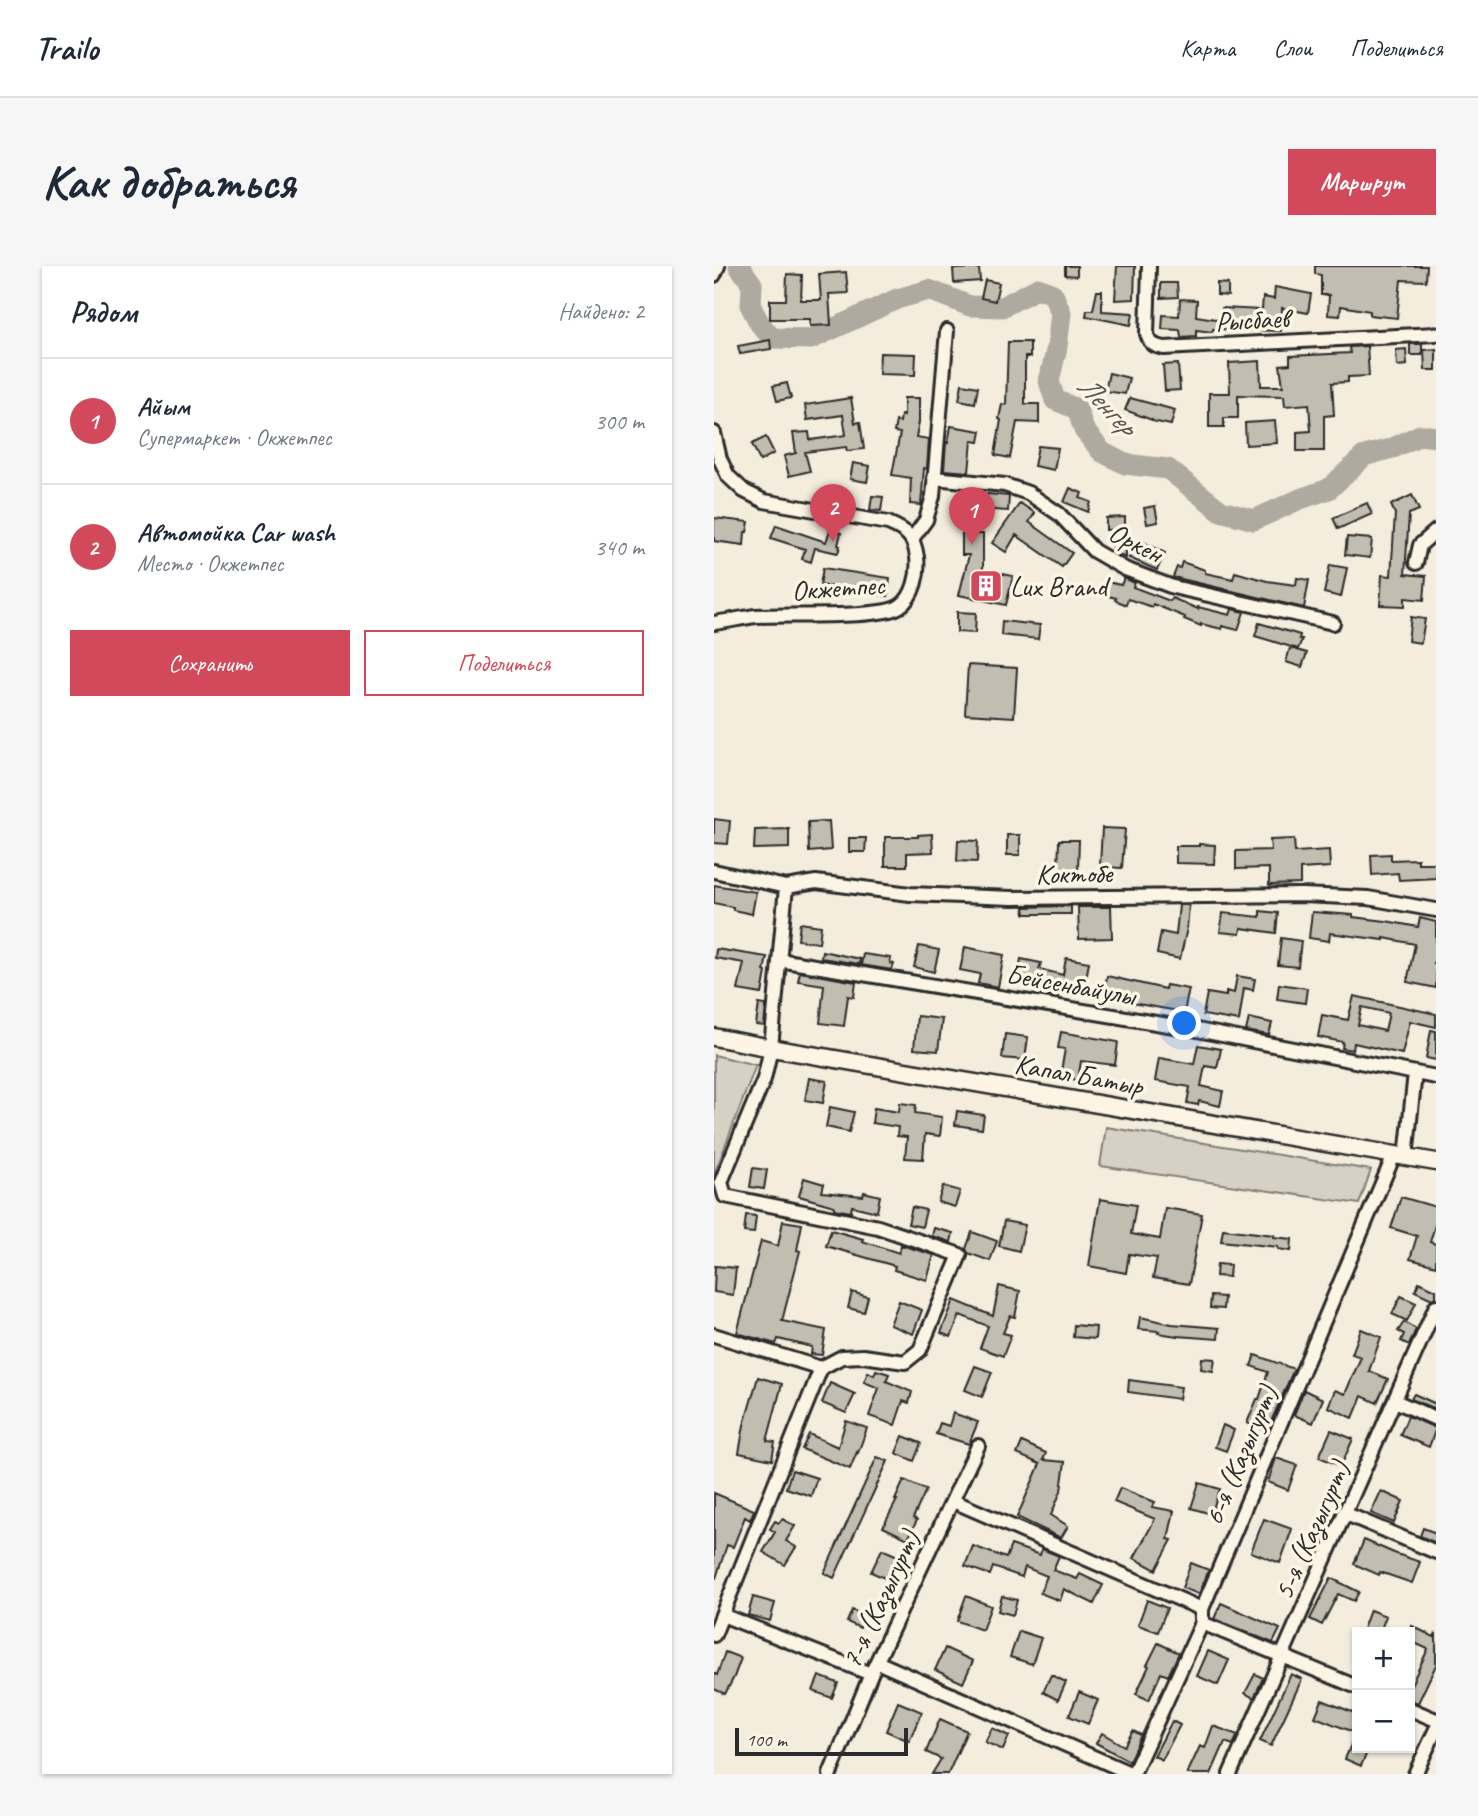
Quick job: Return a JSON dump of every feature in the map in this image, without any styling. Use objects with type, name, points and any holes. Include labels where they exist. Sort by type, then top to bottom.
[{"type":"main road","name":"Капал Батыр","points":[[714,1037],[1436,1162]]},
{"type":"street","points":[[714,275],[718,266]]},
{"type":"street","name":"Рысбаев","points":[[1149,266],[1147,334],[1149,342],[1164,348],[1436,334]]},
{"type":"street","points":[[912,540],[926,520],[933,496],[947,331]]},
{"type":"street","name":"Окжетпес","points":[[714,433],[717,462],[744,491],[764,501],[888,523],[906,531],[912,540],[917,558],[917,575],[910,595],[900,607],[873,613],[756,616],[714,624]]},
{"type":"street","name":"Оркен","points":[[934,478],[1005,485],[1028,493],[1059,514],[1094,551],[1125,569],[1173,587],[1333,623]]},
{"type":"street","points":[[1416,562],[1420,545],[1436,531]]},
{"type":"street","name":"Коктобе","points":[[714,871],[786,887],[816,882],[910,894],[1012,898],[1302,895],[1368,898],[1436,911]]},
{"type":"street","points":[[714,1635],[821,1368],[842,1357],[863,1356],[905,1362],[920,1350],[960,1255],[878,1227],[725,1196],[721,1182],[764,1079],[771,1048],[786,887]]},
{"type":"street","name":"Бейсенбайулы","points":[[779,960],[1192,1029],[1436,1077]]},
{"type":"street","name":"6-я (Казыгурт)","points":[[1133,1774],[1202,1623],[1202,1609],[1400,1156],[1415,1073]]},
{"type":"street","name":"5-я (Казыгурт)","points":[[1230,1774],[1436,1306]]},
{"type":"street","points":[[714,1335],[821,1368]]},
{"type":"street","points":[[1395,1401],[1436,1419]]},
{"type":"street","name":"7-я (Казыгурт)","points":[[830,1774],[871,1674],[978,1446]]},
{"type":"street","points":[[953,1501],[1202,1609]]},
{"type":"street","points":[[1345,1513],[1436,1552]]},
{"type":"street","points":[[722,1615],[871,1674]]},
{"type":"street","points":[[1202,1623],[1352,1686]]},
{"type":"street","points":[[877,1662],[1133,1774]]},
{"type":"street","points":[[1415,1711],[1436,1720]]},
{"type":"street","points":[[1415,1774],[1436,1729]]},
{"type":"shaded area","points":[[714,1055],[756,1065],[714,1175]]},
{"type":"shaded area","points":[[1106,1127],[1371,1170],[1359,1204],[1100,1166]]},
{"type":"building","points":[[1065,266],[1077,266],[1077,276],[1065,275]]},
{"type":"building","points":[[1117,266],[1135,266],[1134,299],[1115,300]]},
{"type":"building","points":[[1315,266],[1427,266],[1426,281],[1401,280],[1397,318],[1370,315],[1370,311],[1341,306],[1340,316],[1328,315],[1329,295],[1321,295],[1321,275],[1315,274]]},
{"type":"building","points":[[979,268],[980,281],[954,283],[953,269]]},
{"type":"building","points":[[846,272],[848,293],[829,294],[831,325],[810,326],[810,319],[770,319],[770,300],[786,300],[787,274],[802,275],[801,300],[821,300],[819,274]]},
{"type":"building","points":[[985,280],[999,283],[995,301],[981,298]]},
{"type":"building","points":[[1161,283],[1177,283],[1178,297],[1161,298]]},
{"type":"building","points":[[1217,283],[1228,284],[1228,296],[1217,295]]},
{"type":"building","points":[[1275,287],[1311,294],[1308,313],[1282,308],[1281,331],[1196,330],[1196,336],[1181,337],[1180,330],[1162,329],[1163,315],[1179,316],[1180,299],[1197,300],[1196,316],[1222,320],[1222,308],[1262,310],[1263,297],[1274,299]]},
{"type":"building","points":[[1097,291],[1102,291],[1102,311],[1133,313],[1131,325],[1086,316],[1087,310],[1093,310]]},
{"type":"building","points":[[770,340],[771,349],[740,354],[738,346]]},
{"type":"building","points":[[1008,342],[1030,342],[1030,357],[1025,357],[1025,404],[1039,404],[1039,423],[1017,422],[1010,458],[995,455],[1002,404],[1006,405]]},
{"type":"building","points":[[1410,344],[1422,344],[1422,355],[1410,355]]},
{"type":"building","points":[[1367,346],[1369,376],[1348,377],[1348,382],[1332,383],[1334,415],[1324,416],[1324,451],[1297,451],[1297,432],[1311,431],[1309,404],[1285,406],[1284,396],[1238,395],[1238,418],[1224,418],[1224,427],[1209,427],[1209,393],[1230,393],[1229,363],[1260,361],[1261,386],[1283,386],[1280,365],[1290,364],[1290,356],[1350,353],[1349,347]]},
{"type":"building","points":[[1406,349],[1407,365],[1397,366],[1396,350]]},
{"type":"building","points":[[1436,349],[1436,370],[1425,370],[1424,350]]},
{"type":"building","points":[[880,353],[916,354],[915,375],[879,374]]},
{"type":"building","points":[[1178,364],[1180,390],[1165,391],[1163,365]]},
{"type":"building","points":[[1109,373],[1129,378],[1125,394],[1105,391]]},
{"type":"building","points":[[787,383],[791,398],[777,401],[773,386]]},
{"type":"building","points":[[962,384],[978,387],[975,403],[959,400]]},
{"type":"building","points":[[851,398],[855,423],[860,422],[864,449],[847,451],[846,447],[805,452],[810,471],[789,476],[784,456],[796,453],[793,433],[809,432],[810,440],[846,435],[843,415],[807,420],[805,405]]},
{"type":"building","points":[[904,398],[919,398],[916,437],[929,439],[921,505],[910,504],[911,478],[892,475],[900,433],[894,432],[896,421],[900,422],[901,415],[904,416]]},
{"type":"building","points":[[1130,398],[1175,410],[1171,425],[1125,410]]},
{"type":"building","points":[[1275,421],[1277,443],[1246,445],[1245,423]]},
{"type":"building","points":[[951,426],[981,431],[979,442],[972,441],[969,472],[944,470],[946,442],[948,443]]},
{"type":"building","points":[[766,437],[774,453],[760,461],[752,444]]},
{"type":"building","points":[[1038,446],[1058,448],[1054,470],[1034,466]]},
{"type":"building","points":[[853,463],[870,466],[867,482],[850,479]]},
{"type":"building","points":[[1070,488],[1082,493],[1080,498],[1091,502],[1088,512],[1064,502]]},
{"type":"building","points":[[987,494],[1009,496],[1008,511],[979,509],[980,496],[986,497]]},
{"type":"building","points":[[1412,495],[1419,510],[1409,514],[1405,574],[1426,576],[1424,600],[1405,598],[1405,606],[1380,605],[1382,575],[1391,576],[1395,514],[1391,505]]},
{"type":"building","points":[[872,496],[883,497],[881,511],[870,510]]},
{"type":"building","points":[[1020,503],[1035,513],[1029,522],[1072,553],[1062,567],[1016,535],[1006,552],[992,543]]},
{"type":"building","points":[[1367,503],[1372,514],[1338,529],[1333,518]]},
{"type":"building","points":[[1155,506],[1158,522],[1147,524],[1144,508]]},
{"type":"building","points":[[1125,517],[1125,529],[1106,530],[1106,518]]},
{"type":"building","points":[[714,518],[749,522],[744,545],[714,541]]},
{"type":"building","points":[[776,525],[826,542],[830,530],[841,533],[838,553],[815,548],[811,562],[802,559],[805,549],[771,538]]},
{"type":"building","name":"Lux Brand","points":[[962,534],[983,534],[983,570],[1013,576],[1006,605],[959,595],[969,555],[962,555]]},
{"type":"building","points":[[1347,537],[1372,539],[1370,558],[1345,555]]},
{"type":"building","points":[[1139,540],[1165,553],[1157,570],[1129,558]]},
{"type":"building","points":[[1114,545],[1126,549],[1126,558],[1112,551]]},
{"type":"building","points":[[1182,562],[1205,570],[1205,573],[1233,579],[1235,572],[1267,581],[1296,585],[1297,578],[1309,580],[1304,608],[1173,577]]},
{"type":"building","points":[[1330,565],[1347,568],[1341,597],[1324,593]]},
{"type":"building","points":[[823,568],[890,578],[888,596],[820,585]]},
{"type":"building","points":[[1124,578],[1135,583],[1133,587],[1198,609],[1230,615],[1232,609],[1244,612],[1238,630],[1222,626],[1222,629],[1201,626],[1153,604],[1152,607],[1128,599],[1126,605],[1115,600],[1116,598],[1104,595],[1107,582],[1121,585]]},
{"type":"building","points":[[957,612],[976,613],[975,633],[957,632]]},
{"type":"building","points":[[1411,617],[1425,619],[1421,643],[1408,641]]},
{"type":"building","points":[[1002,621],[1040,625],[1038,639],[1001,635]]},
{"type":"building","points":[[1259,623],[1300,635],[1299,639],[1302,639],[1298,649],[1255,636]]},
{"type":"building","points":[[1290,648],[1307,653],[1302,667],[1286,662]]},
{"type":"building","points":[[968,665],[1017,668],[1014,717],[965,714]]},
{"type":"building","points":[[714,819],[730,821],[728,844],[714,843]]},
{"type":"building","points":[[829,821],[831,850],[809,852],[808,822]]},
{"type":"building","points":[[1102,828],[1125,829],[1122,868],[1100,867]]},
{"type":"building","points":[[789,829],[789,848],[754,849],[755,830]]},
{"type":"building","points":[[932,834],[933,852],[907,853],[907,866],[885,866],[885,837],[918,837]]},
{"type":"building","points":[[1007,835],[1020,835],[1020,855],[1007,855]]},
{"type":"building","points":[[849,838],[866,838],[865,852],[849,852]]},
{"type":"building","points":[[1294,839],[1295,852],[1329,850],[1330,867],[1300,869],[1300,884],[1269,885],[1269,868],[1236,869],[1236,851],[1271,850],[1270,840]]},
{"type":"building","points":[[958,840],[978,841],[977,862],[957,861]]},
{"type":"building","points":[[1059,840],[1079,840],[1078,871],[1058,871]]},
{"type":"building","points":[[1215,845],[1214,864],[1176,863],[1176,846]]},
{"type":"building","points":[[1391,854],[1391,860],[1418,859],[1418,863],[1436,863],[1436,878],[1399,880],[1398,873],[1372,875],[1371,855]]},
{"type":"building","points":[[714,885],[756,892],[752,914],[714,903]]},
{"type":"building","points":[[1179,905],[1189,905],[1180,959],[1157,954],[1161,932],[1176,935]]},
{"type":"building","points":[[1071,906],[1071,914],[1025,914],[1024,907]]},
{"type":"building","points":[[1078,907],[1111,907],[1112,938],[1079,939]]},
{"type":"building","points":[[1260,911],[1278,913],[1276,933],[1241,928],[1240,934],[1220,932],[1223,913],[1260,917]]},
{"type":"building","points":[[1312,912],[1353,915],[1418,927],[1420,918],[1436,922],[1436,988],[1407,982],[1415,944],[1330,933],[1329,941],[1309,938]]},
{"type":"building","points":[[800,923],[821,926],[819,943],[798,940]]},
{"type":"building","points":[[1281,938],[1301,941],[1298,967],[1278,965]]},
{"type":"building","points":[[919,946],[939,950],[934,972],[914,967]]},
{"type":"building","points":[[965,947],[1004,955],[998,987],[978,983],[980,974],[960,970]]},
{"type":"building","points":[[716,949],[767,957],[762,994],[738,990],[744,963],[715,958]]},
{"type":"building","points":[[822,951],[860,959],[859,964],[821,958]]},
{"type":"building","points":[[863,954],[891,958],[890,963],[894,964],[892,970],[861,965]]},
{"type":"building","points":[[1066,958],[1089,962],[1084,991],[1061,987],[1058,997],[1041,993],[1043,985],[1017,980],[1021,959],[1041,963],[1039,969],[1063,975]]},
{"type":"building","points":[[800,972],[856,982],[854,997],[848,996],[844,1026],[820,1023],[824,985],[798,981]]},
{"type":"building","points":[[1107,976],[1165,989],[1166,985],[1189,989],[1184,1012],[1103,998]]},
{"type":"building","points":[[1237,976],[1255,979],[1253,990],[1244,988],[1239,1021],[1203,1015],[1207,993],[1226,996],[1226,991],[1234,993]]},
{"type":"building","points":[[1279,984],[1307,988],[1305,1003],[1277,999]]},
{"type":"building","points":[[1354,996],[1436,1014],[1436,1027],[1410,1021],[1402,1054],[1354,1043],[1353,1050],[1342,1048],[1343,1042],[1318,1037],[1322,1015],[1348,1020]],"holes":[[[1362,1007],[1389,1013],[1385,1031],[1358,1025]]]},
{"type":"building","points":[[759,1004],[766,1005],[764,1026],[756,1025]]},
{"type":"building","points":[[917,1016],[942,1019],[938,1051],[914,1049]]},
{"type":"building","points":[[1249,1018],[1272,1023],[1269,1035],[1246,1031]]},
{"type":"building","points":[[1431,1030],[1436,1031],[1436,1060],[1426,1058]]},
{"type":"building","points":[[1061,1032],[1118,1042],[1115,1065],[1081,1061],[1078,1080],[1060,1077],[1065,1049],[1058,1048]]},
{"type":"building","points":[[1005,1034],[1028,1037],[1025,1060],[1002,1058]]},
{"type":"building","points":[[1198,1045],[1221,1049],[1217,1068],[1205,1066],[1201,1086],[1223,1091],[1220,1106],[1199,1101],[1198,1105],[1187,1103],[1190,1087],[1155,1081],[1159,1058],[1194,1064]]},
{"type":"building","points":[[809,1078],[827,1081],[823,1103],[805,1100]]},
{"type":"building","points":[[900,1103],[916,1105],[915,1113],[942,1117],[940,1136],[925,1134],[923,1159],[905,1158],[907,1137],[897,1136],[898,1127],[872,1123],[874,1108],[899,1112]]},
{"type":"building","points":[[830,1107],[854,1112],[849,1132],[826,1127]]},
{"type":"building","points":[[957,1111],[984,1115],[982,1129],[955,1125]]},
{"type":"building","points":[[753,1168],[767,1170],[764,1189],[750,1187]]},
{"type":"building","points":[[804,1178],[824,1184],[822,1192],[863,1196],[864,1192],[880,1196],[877,1212],[852,1206],[851,1212],[834,1209],[834,1206],[799,1196]]},
{"type":"building","points":[[943,1186],[960,1191],[955,1207],[938,1202]]},
{"type":"building","points":[[1401,1197],[1436,1207],[1436,1222],[1430,1242],[1436,1244],[1436,1266],[1410,1259],[1417,1236],[1391,1228]]},
{"type":"building","points":[[1100,1199],[1136,1205],[1131,1234],[1160,1239],[1165,1208],[1202,1214],[1189,1284],[1153,1278],[1157,1258],[1129,1254],[1126,1273],[1089,1266]]},
{"type":"building","points":[[912,1207],[926,1210],[922,1227],[908,1224]]},
{"type":"building","points":[[746,1215],[756,1216],[754,1233],[744,1232]]},
{"type":"building","points":[[783,1221],[802,1224],[797,1250],[800,1251],[782,1321],[826,1330],[822,1355],[811,1354],[812,1347],[778,1339],[776,1344],[737,1333],[761,1241],[778,1246]]},
{"type":"building","points":[[1004,1221],[1025,1225],[1019,1251],[999,1246]]},
{"type":"building","points":[[934,1228],[953,1233],[951,1242],[932,1236]]},
{"type":"building","points":[[1223,1229],[1292,1239],[1291,1251],[1278,1247],[1221,1241]]},
{"type":"building","points":[[831,1230],[899,1253],[901,1245],[934,1255],[927,1280],[894,1270],[895,1266],[826,1246]]},
{"type":"building","points":[[972,1232],[997,1241],[990,1261],[968,1253],[966,1249]]},
{"type":"building","points":[[1217,1264],[1230,1265],[1229,1277],[1216,1276]]},
{"type":"building","points":[[715,1266],[736,1268],[733,1295],[714,1292]]},
{"type":"building","points":[[1419,1282],[1436,1290],[1436,1297],[1432,1299],[1415,1291]]},
{"type":"building","points":[[999,1286],[1020,1291],[1015,1317],[1010,1316],[1003,1333],[1011,1335],[1003,1356],[980,1348],[988,1326],[960,1315],[951,1337],[941,1333],[954,1300],[993,1316]]},
{"type":"building","points":[[852,1292],[868,1297],[864,1312],[848,1308]]},
{"type":"building","points":[[1211,1296],[1224,1297],[1223,1309],[1210,1308]]},
{"type":"building","points":[[1401,1296],[1416,1303],[1407,1321],[1392,1314]]},
{"type":"building","points":[[899,1301],[922,1310],[913,1334],[890,1325]]},
{"type":"building","points":[[1140,1317],[1172,1324],[1219,1328],[1218,1339],[1177,1336],[1138,1329]]},
{"type":"building","points":[[1404,1322],[1416,1329],[1409,1345],[1401,1341],[1404,1334],[1398,1331]]},
{"type":"building","points":[[1074,1325],[1096,1327],[1095,1339],[1073,1337]]},
{"type":"building","points":[[1361,1329],[1381,1337],[1369,1371],[1388,1379],[1377,1403],[1362,1396],[1353,1418],[1328,1407],[1335,1390],[1345,1394],[1361,1357],[1352,1354]]},
{"type":"building","points":[[1255,1355],[1294,1369],[1267,1431],[1247,1423],[1268,1372],[1251,1366]]},
{"type":"building","points":[[1202,1358],[1215,1359],[1213,1371],[1201,1369]]},
{"type":"building","points":[[975,1366],[992,1372],[982,1397],[965,1390]]},
{"type":"building","points":[[876,1370],[889,1374],[886,1381],[912,1392],[909,1403],[903,1401],[895,1425],[869,1416],[879,1388],[864,1382],[868,1372],[874,1375]]},
{"type":"building","points":[[758,1377],[782,1384],[767,1441],[775,1442],[772,1460],[739,1453]]},
{"type":"building","points":[[1129,1380],[1181,1387],[1179,1399],[1128,1392]]},
{"type":"building","points":[[830,1383],[855,1394],[846,1413],[822,1403]]},
{"type":"building","points":[[1304,1390],[1323,1399],[1313,1423],[1294,1415]]},
{"type":"building","points":[[1414,1394],[1436,1404],[1436,1409],[1411,1399]]},
{"type":"building","points":[[953,1413],[978,1422],[969,1444],[936,1434],[940,1423],[949,1426]]},
{"type":"building","points":[[1408,1416],[1436,1428],[1429,1447],[1400,1435]]},
{"type":"building","points":[[846,1421],[867,1428],[850,1469],[802,1449],[809,1434],[838,1447]]},
{"type":"building","points":[[1223,1425],[1234,1430],[1226,1451],[1215,1447]]},
{"type":"building","points":[[1331,1430],[1353,1439],[1341,1466],[1319,1457]]},
{"type":"building","points":[[903,1436],[921,1443],[914,1461],[896,1453]]},
{"type":"building","points":[[1022,1442],[1046,1453],[1043,1460],[1065,1462],[1061,1491],[1051,1515],[1068,1526],[1061,1538],[1017,1517],[1040,1464],[1017,1454]]},
{"type":"building","points":[[877,1457],[888,1461],[834,1578],[824,1573]]},
{"type":"building","points":[[1276,1458],[1297,1465],[1288,1490],[1268,1482]]},
{"type":"building","points":[[792,1470],[817,1478],[811,1496],[786,1488]]},
{"type":"building","points":[[904,1480],[926,1490],[913,1518],[917,1520],[908,1539],[883,1527]]},
{"type":"building","points":[[1199,1483],[1220,1489],[1211,1514],[1191,1508]]},
{"type":"building","points":[[1120,1488],[1155,1502],[1152,1507],[1174,1511],[1168,1539],[1172,1540],[1156,1570],[1134,1558],[1155,1519],[1114,1502]]},
{"type":"building","points":[[1381,1491],[1403,1501],[1394,1523],[1371,1513]]},
{"type":"building","points":[[714,1493],[754,1510],[750,1520],[745,1517],[733,1547],[727,1545],[716,1578],[714,1578]]},
{"type":"building","points":[[782,1519],[795,1526],[786,1541],[796,1547],[785,1565],[763,1552],[775,1532],[770,1529],[775,1521],[779,1523]]},
{"type":"building","points":[[1264,1519],[1292,1529],[1280,1563],[1251,1552]]},
{"type":"building","points":[[1423,1528],[1436,1533],[1436,1543],[1420,1536]]},
{"type":"building","points":[[1364,1540],[1420,1562],[1412,1583],[1380,1572],[1379,1575],[1354,1564]]},
{"type":"building","points":[[1011,1545],[1040,1555],[1042,1549],[1059,1556],[1053,1570],[1077,1579],[1080,1574],[1103,1585],[1094,1604],[1064,1589],[1060,1601],[1040,1593],[1047,1576],[1025,1567],[1022,1577],[993,1567],[990,1575],[965,1566],[973,1546],[1006,1558]]},
{"type":"building","points":[[882,1549],[900,1557],[889,1580],[871,1572]]},
{"type":"building","points":[[1191,1563],[1209,1570],[1199,1594],[1182,1588]]},
{"type":"building","points":[[1331,1578],[1359,1592],[1354,1601],[1338,1594],[1322,1625],[1310,1619]]},
{"type":"building","points":[[966,1596],[991,1606],[982,1630],[957,1621]]},
{"type":"building","points":[[1002,1596],[1017,1600],[1013,1615],[998,1611]]},
{"type":"building","points":[[753,1597],[775,1603],[770,1621],[748,1615]]},
{"type":"building","points":[[1147,1600],[1167,1608],[1158,1632],[1138,1625]]},
{"type":"building","points":[[1221,1603],[1280,1629],[1273,1643],[1214,1619]]},
{"type":"building","points":[[852,1610],[865,1616],[860,1628],[847,1622]]},
{"type":"building","points":[[1370,1610],[1386,1616],[1382,1627],[1364,1627]]},
{"type":"building","points":[[1415,1628],[1434,1637],[1436,1633],[1436,1665],[1418,1703],[1415,1702],[1415,1676],[1428,1649],[1415,1643]]},
{"type":"building","points":[[1019,1631],[1041,1638],[1032,1664],[1010,1657]]},
{"type":"building","points":[[1158,1643],[1179,1653],[1168,1676],[1161,1673],[1149,1700],[1136,1694]]},
{"type":"building","points":[[945,1648],[973,1661],[963,1683],[935,1670]]},
{"type":"building","points":[[1208,1651],[1229,1660],[1218,1685],[1197,1676]]},
{"type":"building","points":[[725,1652],[741,1658],[725,1694],[714,1689],[714,1673],[717,1675]]},
{"type":"building","points":[[1255,1674],[1263,1678],[1254,1698],[1245,1693]]},
{"type":"building","points":[[1291,1674],[1302,1679],[1271,1746],[1260,1741]]},
{"type":"building","points":[[1051,1675],[1066,1682],[1058,1700],[1043,1692]]},
{"type":"building","points":[[819,1676],[838,1683],[832,1698],[813,1691]]},
{"type":"building","points":[[1079,1692],[1098,1700],[1088,1724],[1069,1716]]},
{"type":"building","points":[[1322,1700],[1352,1712],[1352,1731],[1315,1717]]},
{"type":"building","points":[[898,1702],[922,1712],[909,1741],[886,1731]]},
{"type":"building","points":[[940,1719],[967,1731],[948,1774],[932,1774],[941,1759],[926,1752]]},
{"type":"building","points":[[1172,1721],[1180,1725],[1162,1760],[1154,1756]]},
{"type":"building","points":[[1213,1726],[1238,1735],[1233,1745],[1225,1742],[1211,1774],[1187,1774],[1200,1746],[1205,1748]]},
{"type":"building","points":[[992,1728],[1009,1736],[1003,1750],[985,1742]]},
{"type":"building","points":[[1133,1731],[1141,1735],[1129,1761],[1096,1743],[1102,1733],[1124,1746]]},
{"type":"building","points":[[1352,1742],[1352,1753],[1367,1753],[1361,1766],[1345,1759]]},
{"type":"waterway","name":"Ленгер","points":[[739,266],[752,284],[751,307],[772,338],[811,339],[897,299],[929,290],[970,306],[1002,307],[1038,288],[1053,294],[1061,313],[1049,381],[1055,400],[1077,409],[1084,430],[1102,452],[1125,464],[1168,469],[1221,511],[1254,520],[1329,489],[1364,456],[1393,448],[1420,435],[1436,437]]},
{"type":"place","name":"Автомойка Car wash","points":[[833,542]]},
{"type":"place","name":"Айым","points":[[972,545]]},
{"type":"place","name":"Lux Brand","points":[[986,586]]}]
